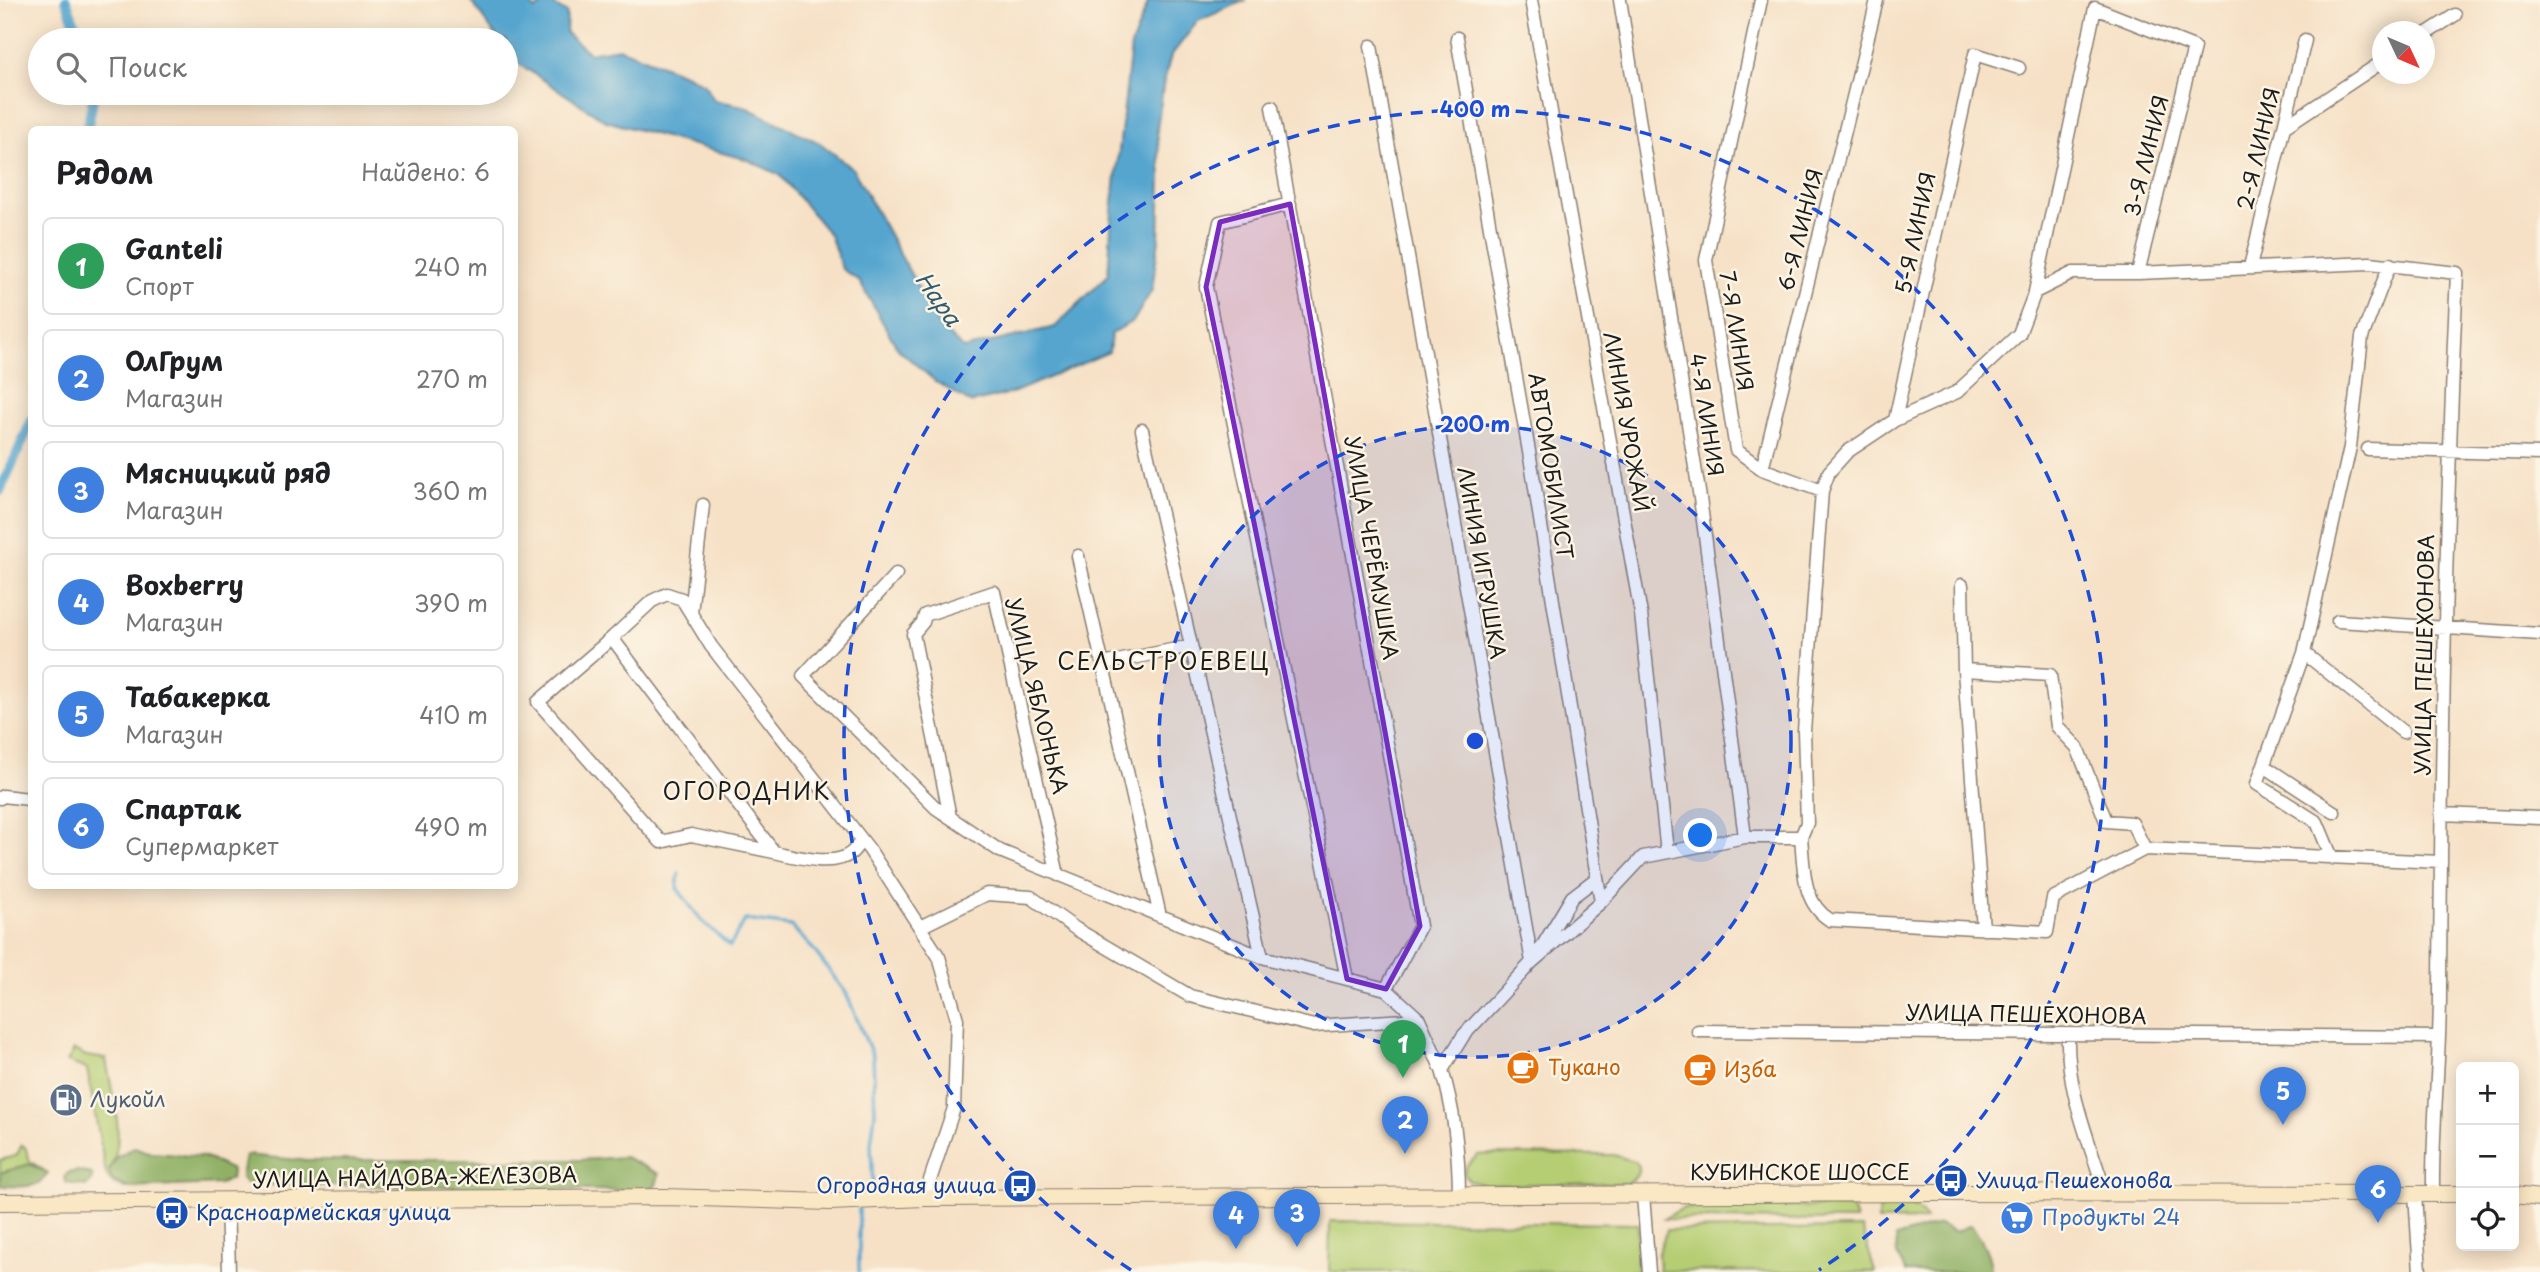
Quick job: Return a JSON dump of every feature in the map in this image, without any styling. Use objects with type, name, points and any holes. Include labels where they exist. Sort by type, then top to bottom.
[{"type":"main road","name":"КУБИНСКОЕ ШОССЕ","points":[[1643,1195],[2456,1194]]},
{"type":"main road","points":[[924,1198],[1643,1195]]},
{"type":"main road","points":[[2519,1196],[2540,1198]]},
{"type":"main road","name":"УЛИЦА НАЙДОВА-ЖЕЛЕЗОВА","points":[[0,1202],[651,1197],[830,1202],[924,1198]]},
{"type":"street","name":"ЛИНИЯ УРОЖАЙ","points":[[1531,0],[1641,614],[1667,852]]},
{"type":"street","name":"4-Я ЛИНИЯ","points":[[1620,0],[1700,498],[1745,836]]},
{"type":"street","name":"7-Я ЛИНИЯ","points":[[1761,0],[1706,260],[1736,450],[1762,469],[1822,491]]},
{"type":"street","name":"6-Я ЛИНИЯ","points":[[1762,469],[1877,0]]},
{"type":"street","name":"3-Я ЛИНИЯ","points":[[2035,292],[2095,8],[2194,47],[2138,273]]},
{"type":"street","points":[[2435,28],[2455,15]]},
{"type":"street","name":"АВТОМОБИЛИСТ","points":[[1457,38],[1532,469],[1601,902]]},
{"type":"street","name":"2-Я ЛИНИЯ","points":[[2250,267],[2305,40]]},
{"type":"street","name":"ЛИНИЯ ИГРУШКА","points":[[1371,46],[1532,962]]},
{"type":"street","name":"5-Я ЛИНИЯ","points":[[1895,420],[1975,54],[2019,68]]},
{"type":"street","points":[[2284,127],[2372,69]]},
{"type":"street","name":"УЛИЦА ЧЕРЁМУШКА","points":[[1272,107],[1420,926],[1386,989]]},
{"type":"street","points":[[1290,204],[1220,222],[1206,287],[1347,979]]},
{"type":"street","points":[[2332,858],[2317,822],[2258,784],[2304,653],[2350,447],[2362,337],[2390,264],[2073,273],[2035,292],[2019,334],[1957,391],[1895,420],[1847,452],[1829,472],[1822,491],[1804,732],[1807,823],[1801,837],[1807,892],[1818,913],[1830,920],[2047,932],[2053,898],[2145,849],[2332,858],[2440,862]]},
{"type":"street","name":"УЛИЦА ПЕШЕХОНОВА","points":[[2390,264],[2457,273],[2448,453],[2440,997],[2433,1194]]},
{"type":"street","points":[[1142,430],[1262,957]]},
{"type":"street","points":[[2368,449],[2540,454]]},
{"type":"street","points":[[691,613],[703,505]]},
{"type":"street","points":[[1079,556],[1160,916]]},
{"type":"street","points":[[896,573],[803,676],[936,808],[1000,852],[1262,957],[1386,989],[1419,1019],[1442,1070],[1453,1112],[1459,1156],[1459,1197]]},
{"type":"street","points":[[1962,585],[1964,670],[1983,929]]},
{"type":"street","name":"УЛИЦА ЯБЛОНЬКА","points":[[950,817],[913,634],[925,615],[994,592],[1058,875]]},
{"type":"street","points":[[862,840],[849,855],[830,860],[816,860],[691,835],[661,842],[538,702],[652,601],[667,594],[682,599],[711,646],[862,840],[939,957],[957,1019],[954,1108],[924,1198]]},
{"type":"street","points":[[2338,621],[2540,634]]},
{"type":"street","points":[[612,638],[774,852]]},
{"type":"street","points":[[1103,664],[1191,646]]},
{"type":"street","points":[[2304,653],[2403,732]]},
{"type":"street","points":[[1964,670],[2050,675],[2057,726],[2077,747],[2106,821],[2132,822],[2145,849]]},
{"type":"street","points":[[2264,766],[2334,812]]},
{"type":"street","points":[[0,798],[4,796],[28,799]]},
{"type":"street","points":[[2441,814],[2540,818]]},
{"type":"street","points":[[1442,1070],[1463,1036],[1532,962],[1601,902],[1643,857],[1745,836],[1801,837]]},
{"type":"street","points":[[1532,962],[1572,897],[1597,878]]},
{"type":"street","points":[[920,927],[987,894],[1031,897],[1076,929],[1190,996],[1314,1026],[1419,1019]]},
{"type":"street","name":"УЛИЦА ПЕШЕХОНОВА","points":[[1698,1031],[2438,1037]]},
{"type":"street","points":[[2068,1035],[2067,1061],[2106,1195]]},
{"type":"street","points":[[2415,1194],[2420,1272]]},
{"type":"street","points":[[1643,1195],[1650,1272]]},
{"type":"street","points":[[227,1202],[229,1272]]},
{"type":"highlighted area","points":[[1290,204],[1420,926],[1386,989],[1347,979],[1206,287],[1220,222]]},
{"type":"green space","points":[[74,1050],[86,1056],[106,1059],[118,1130],[115,1158],[109,1170],[112,1180],[128,1188],[115,1185],[106,1174],[87,1069],[67,1062]]},
{"type":"green space","points":[[22,1145],[30,1161],[48,1173],[30,1164],[0,1173],[0,1160],[16,1156]]},
{"type":"green space","points":[[134,1147],[152,1153],[204,1157],[232,1170],[231,1179],[220,1184],[128,1188],[112,1180],[109,1170],[117,1157]]},
{"type":"green space","points":[[245,1155],[299,1160],[580,1160],[625,1157],[659,1174],[656,1185],[645,1191],[246,1184],[241,1178]]},
{"type":"green space","points":[[1478,1155],[1614,1155],[1636,1162],[1638,1171],[1636,1177],[1628,1183],[1488,1185],[1469,1181],[1464,1173],[1467,1165]]},
{"type":"green space","points":[[30,1164],[48,1173],[39,1183],[0,1186],[0,1173]]},
{"type":"green space","points":[[77,1171],[92,1174],[87,1186],[66,1183],[64,1178],[68,1173]]},
{"type":"green space","points":[[1883,1205],[1914,1207],[1926,1220],[1878,1221],[1879,1210]]},
{"type":"green space","points":[[1851,1206],[1856,1220],[1663,1219],[1683,1208]]},
{"type":"green space","points":[[1330,1221],[1638,1224],[1637,1271],[1329,1272]]},
{"type":"green space","points":[[1939,1224],[1955,1232],[1971,1225],[1985,1247],[1991,1272],[1906,1272],[1897,1255],[1896,1237]]},
{"type":"green space","points":[[1862,1228],[1875,1272],[1659,1271],[1658,1253],[1667,1230]]},
{"type":"water","points":[[470,0],[528,0],[535,10],[547,0],[567,13],[566,33],[589,53],[619,48],[704,84],[714,100],[743,106],[820,143],[853,169],[940,327],[963,349],[1055,327],[1108,275],[1112,211],[1131,46],[1149,0],[1246,0],[1198,21],[1171,56],[1164,80],[1157,129],[1161,177],[1159,239],[1152,290],[1134,320],[1111,334],[1109,352],[1015,392],[971,403],[936,382],[898,349],[859,281],[842,269],[830,235],[780,175],[748,160],[606,121],[519,64],[518,28],[490,28]]},
{"type":"waterway","points":[[66,0],[76,28]]},
{"type":"waterway","points":[[88,126],[92,105]]},
{"type":"waterway","points":[[0,491],[28,429]]},
{"type":"waterway","points":[[679,874],[677,888],[701,920],[730,946],[745,920],[791,926],[813,949],[846,993],[873,1057],[873,1190]]},
{"type":"waterway","points":[[859,1209],[859,1272]]},
{"type":"place","name":"Тукано","points":[[1523,1068]]},
{"type":"place","name":"Изба","points":[[1700,1070]]},
{"type":"place","name":"Ganteli","points":[[1403,1078]]},
{"type":"place","name":"Лукойл","points":[[66,1100]]},
{"type":"place","name":"Табакерка","points":[[2283,1125]]},
{"type":"place","name":"ОлГрум","points":[[1405,1154]]},
{"type":"place","name":"Улица Пешехонова","points":[[1951,1181]]},
{"type":"place","name":"Огородная улица","points":[[1020,1186]]},
{"type":"place","name":"Красноармейская улица","points":[[172,1213]]},
{"type":"place","name":"Продукты 24","points":[[2017,1218]]},
{"type":"place","name":"Спартак","points":[[2378,1223]]},
{"type":"place","name":"Мясницкий ряд","points":[[1297,1247]]},
{"type":"place","name":"Boxberry","points":[[1236,1249]]},
{"type":"district","name":"СЕЛЬСТРОЕВЕЦ","points":[[1164,662]]},
{"type":"district","name":"ОГОРОДНИК","points":[[747,792]]},
{"type":"water label","name":"Нара","points":[[938,299]]}]
